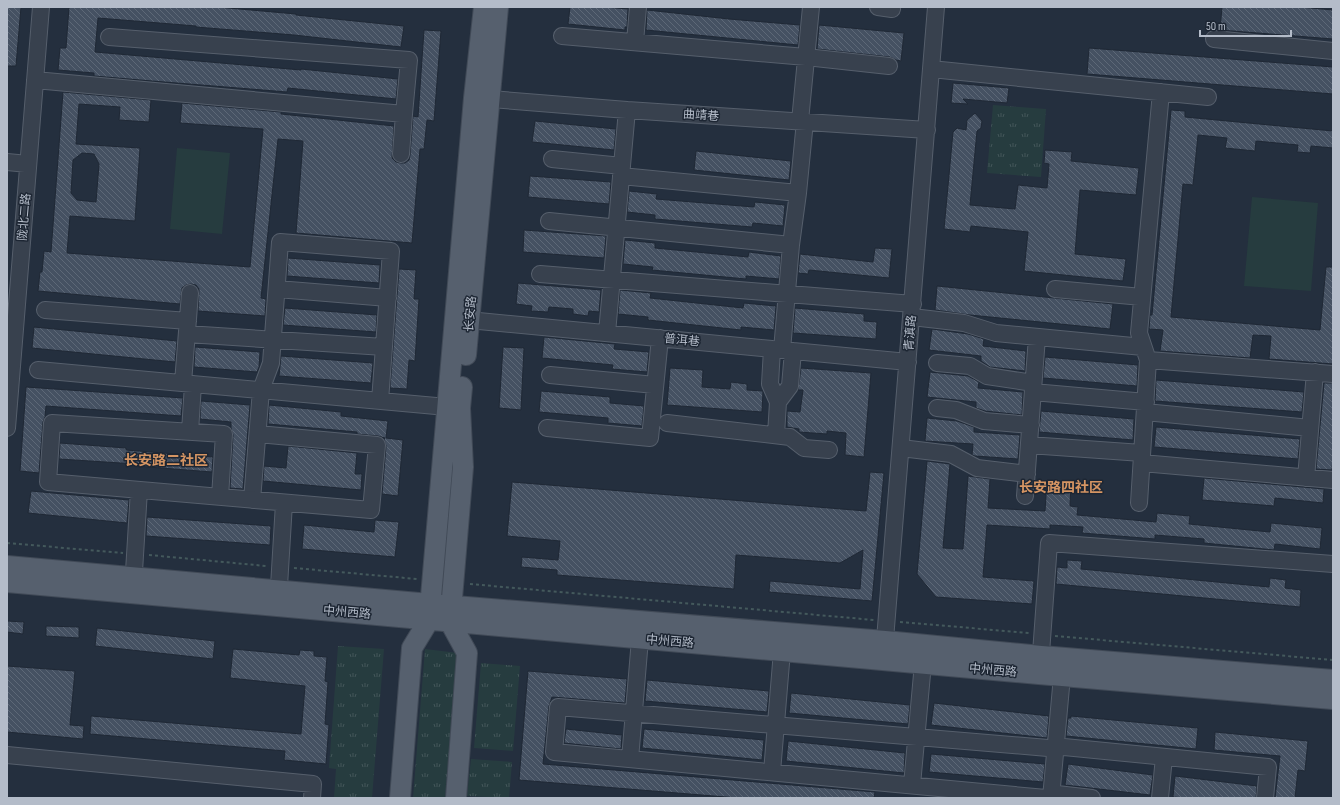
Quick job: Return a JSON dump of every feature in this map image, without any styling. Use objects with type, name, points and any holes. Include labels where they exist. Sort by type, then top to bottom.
[{"type":"main road","name":"长安路","points":[[451,614],[463,467],[460,408],[462,319],[482,98],[484,7]]},
{"type":"main road","name":"长安路","points":[[482,98],[498,7]]},
{"type":"main road","name":"长安路","points":[[430,612],[447,407],[462,319]]},
{"type":"main road","name":"中州西路","points":[[7,566],[134,585],[451,614],[885,650],[1040,665],[1062,676],[1333,699]]},
{"type":"main road","name":"中州西路","points":[[7,582],[134,585]]},
{"type":"main road","points":[[400,798],[412,648],[430,612]]},
{"type":"main road","name":"中州西路","points":[[451,614],[640,639],[782,651],[885,650],[923,663],[1040,665],[1333,680]]},
{"type":"main road","points":[[451,614],[467,653],[456,798]]},
{"type":"street","name":"陇北二路","points":[[7,428],[41,7]]},
{"type":"street","points":[[634,42],[638,7]]},
{"type":"street","points":[[776,435],[778,402],[770,384],[782,350],[791,245],[798,193],[806,57],[811,7]]},
{"type":"street","name":"青滇路","points":[[885,650],[936,7]]},
{"type":"street","points":[[562,36],[806,57],[889,66]]},
{"type":"street","points":[[109,37],[409,60],[401,154]]},
{"type":"street","points":[[1214,38],[1333,51]]},
{"type":"street","points":[[931,69],[1208,97]]},
{"type":"street","points":[[35,80],[404,114]]},
{"type":"street","points":[[1139,503],[1145,407],[1146,354],[1139,333],[1161,92]]},
{"type":"street","name":"曲靖巷","points":[[482,98],[627,110],[927,130]]},
{"type":"street","points":[[607,333],[627,110]]},
{"type":"street","points":[[552,159],[621,171],[798,193]]},
{"type":"street","points":[[7,162],[28,164]]},
{"type":"street","points":[[549,221],[791,245]]},
{"type":"street","points":[[252,500],[261,390],[271,363],[280,242],[391,251],[380,401]]},
{"type":"street","points":[[540,274],[787,294],[912,310],[964,322],[996,333],[1037,336],[1146,354],[1272,370],[1333,374]]},
{"type":"street","points":[[276,289],[388,298]]},
{"type":"street","points":[[1055,290],[1142,297]]},
{"type":"street","points":[[190,293],[187,328],[190,432]]},
{"type":"street","points":[[45,310],[273,340],[384,347]]},
{"type":"street","name":"普洱巷","points":[[462,319],[908,362]]},
{"type":"street","points":[[1025,496],[1037,336]]},
{"type":"street","points":[[547,428],[650,438],[660,338]]},
{"type":"street","points":[[937,363],[970,366],[987,376],[1033,387],[1145,407],[1310,428]]},
{"type":"street","points":[[38,370],[447,407]]},
{"type":"street","points":[[1306,478],[1315,372]]},
{"type":"street","points":[[550,375],[655,386]]},
{"type":"street","points":[[937,408],[956,410],[984,420],[1030,425]]},
{"type":"street","points":[[220,497],[224,434],[52,423],[48,482],[252,500],[284,502],[371,510],[377,445],[258,434]]},
{"type":"street","points":[[667,423],[790,437],[804,448],[829,450]]},
{"type":"street","points":[[1029,445],[1333,480]]},
{"type":"street","points":[[901,448],[951,454],[977,468],[1027,474]]},
{"type":"street","points":[[134,585],[139,490]]},
{"type":"street","points":[[279,598],[284,502]]},
{"type":"street","points":[[1040,665],[1049,543],[1333,564]]},
{"type":"street","points":[[630,759],[640,639]]},
{"type":"street","points":[[772,772],[782,651]]},
{"type":"street","points":[[912,786],[923,663]]},
{"type":"street","points":[[1048,798],[1055,748],[1062,676]]},
{"type":"street","points":[[1092,798],[1057,794],[1048,798],[554,752],[558,707],[1048,748],[1064,747],[1268,767],[1265,798]]},
{"type":"street","points":[[7,755],[312,791]]},
{"type":"street","points":[[1160,798],[1164,757]]},
{"type":"path","points":[[7,543],[432,580]]},
{"type":"path","points":[[454,582],[1333,660]]},
{"type":"green space","points":[[993,105],[1046,109],[1041,177],[987,173]]},
{"type":"green space","points":[[177,148],[230,153],[222,234],[170,229]]},
{"type":"green space","points":[[1252,197],[1318,203],[1311,291],[1244,286]]},
{"type":"green space","points":[[338,646],[384,649],[372,798],[334,798],[336,769],[329,768]]},
{"type":"green space","points":[[425,649],[458,653],[445,798],[413,798]]},
{"type":"green space","points":[[481,663],[520,666],[513,751],[474,748]]},
{"type":"green space","points":[[471,759],[512,762],[509,798],[467,796]]},
{"type":"building","points":[[7,7],[21,7],[16,66],[7,66]]},
{"type":"building","points":[[69,7],[217,7],[404,26],[401,47],[294,35],[98,18],[95,52],[301,69],[398,79],[396,99],[288,88],[287,92],[152,81],[94,76],[94,73],[58,70],[60,48],[66,48]]},
{"type":"building","points":[[570,7],[605,7],[628,9],[627,27],[625,27],[625,30],[568,24]]},
{"type":"building","points":[[1222,7],[1300,7],[1333,10],[1333,39],[1220,30]]},
{"type":"building","points":[[647,10],[800,25],[798,45],[646,30]]},
{"type":"building","points":[[819,25],[904,33],[901,61],[890,57],[817,49]]},
{"type":"building","points":[[424,30],[441,31],[434,121],[427,120],[424,149],[420,149],[412,243],[296,233],[303,141],[278,139],[261,298],[266,299],[265,316],[198,311],[199,289],[196,285],[191,284],[182,288],[180,304],[38,291],[44,251],[51,252],[63,92],[151,100],[149,122],[119,120],[120,107],[79,104],[76,144],[140,148],[135,221],[70,216],[67,253],[250,267],[263,129],[180,123],[182,103],[281,112],[281,114],[394,126],[392,158],[396,162],[401,163],[405,163],[409,160],[413,116],[418,117]],"holes":[[[82,153],[94,154],[99,164],[96,202],[77,200],[71,193],[73,160]]]},
{"type":"building","points":[[1089,48],[1333,67],[1333,94],[1087,74]]},
{"type":"building","points":[[953,83],[1009,88],[1007,103],[963,99],[968,104],[951,103]]},
{"type":"building","points":[[1171,110],[1185,111],[1185,117],[1333,131],[1333,148],[1311,146],[1310,153],[1297,152],[1298,145],[1256,141],[1255,151],[1225,148],[1227,138],[1198,135],[1193,185],[1183,184],[1171,317],[1320,330],[1326,267],[1333,267],[1333,364],[1269,359],[1271,336],[1253,335],[1250,358],[1160,351],[1163,330],[1149,329],[1150,315],[1152,315]]},
{"type":"building","points":[[975,113],[982,121],[981,128],[977,131],[970,205],[1015,209],[1018,185],[1047,188],[1049,164],[1044,163],[1045,150],[1072,152],[1071,161],[1139,168],[1136,195],[1080,190],[1075,254],[1126,259],[1123,281],[1024,271],[1028,232],[971,226],[970,232],[944,229],[953,132],[957,128],[966,130],[967,120]]},
{"type":"building","points":[[535,121],[616,129],[614,150],[532,142]]},
{"type":"building","points":[[696,151],[791,161],[789,180],[694,170]]},
{"type":"building","points":[[530,176],[611,182],[609,204],[528,197]]},
{"type":"building","points":[[629,191],[657,194],[656,199],[754,207],[755,202],[785,205],[783,226],[753,223],[752,227],[655,219],[655,215],[627,212]]},
{"type":"building","points":[[524,230],[606,236],[604,258],[523,252]]},
{"type":"building","points":[[625,240],[655,243],[655,248],[748,257],[749,252],[781,256],[779,279],[746,276],[746,279],[652,270],[653,267],[623,264]]},
{"type":"building","points":[[875,248],[892,249],[889,278],[809,270],[808,274],[798,273],[800,254],[873,262]]},
{"type":"building","points":[[288,258],[380,265],[379,283],[287,276]]},
{"type":"building","points":[[399,269],[416,270],[414,299],[419,299],[415,361],[409,360],[407,389],[390,388]]},
{"type":"building","points":[[518,283],[601,290],[599,312],[589,311],[588,316],[573,314],[573,309],[549,307],[548,312],[531,311],[532,306],[516,304]]},
{"type":"building","points":[[937,286],[1113,304],[1110,329],[935,310]]},
{"type":"building","points":[[620,290],[651,293],[650,298],[743,308],[744,303],[776,306],[774,330],[741,327],[741,330],[648,320],[648,317],[618,314]]},
{"type":"building","points":[[285,308],[377,315],[376,332],[283,325]]},
{"type":"building","points":[[795,308],[864,314],[864,321],[877,322],[876,339],[793,333]]},
{"type":"building","points":[[34,327],[177,341],[175,362],[32,348]]},
{"type":"building","points":[[932,329],[968,334],[984,339],[983,346],[1026,351],[1025,371],[990,367],[981,361],[981,356],[929,350]]},
{"type":"building","points":[[544,337],[615,344],[614,349],[649,352],[647,372],[612,369],[613,365],[542,358]]},
{"type":"building","points":[[195,347],[260,352],[259,367],[257,372],[194,367]]},
{"type":"building","points":[[503,347],[524,348],[521,410],[499,408]]},
{"type":"building","points":[[281,356],[373,363],[371,383],[279,376]]},
{"type":"building","points":[[1045,357],[1138,365],[1137,386],[1043,378]]},
{"type":"building","points":[[670,368],[703,370],[702,387],[730,389],[731,382],[747,384],[747,390],[763,391],[762,412],[667,405]]},
{"type":"building","points":[[801,368],[871,373],[864,457],[845,455],[846,433],[827,431],[827,434],[799,432],[799,429],[787,427],[787,411],[800,412],[803,390],[798,390]]},
{"type":"building","points":[[930,372],[968,376],[979,382],[978,388],[1023,392],[1022,415],[985,411],[976,408],[976,402],[927,397]]},
{"type":"building","points":[[1156,380],[1304,392],[1302,412],[1155,401]]},
{"type":"building","points":[[1324,383],[1333,383],[1332,470],[1316,469]]},
{"type":"building","points":[[26,387],[183,398],[181,416],[46,406],[43,422],[39,473],[20,471]]},
{"type":"building","points":[[541,391],[610,397],[610,403],[644,406],[642,426],[608,423],[608,418],[539,412]]},
{"type":"building","points":[[201,401],[250,405],[243,489],[230,488],[233,435],[231,422],[200,419]]},
{"type":"building","points":[[269,405],[341,412],[341,416],[388,421],[386,438],[403,440],[398,496],[382,494],[386,446],[385,438],[357,434],[357,432],[268,424]]},
{"type":"building","points":[[1041,411],[1134,419],[1133,440],[1039,432]]},
{"type":"building","points":[[927,418],[957,421],[974,427],[974,432],[1020,435],[1018,459],[972,455],[973,444],[925,441]]},
{"type":"building","points":[[1156,427],[1300,439],[1298,459],[1154,447]]},
{"type":"building","points":[[60,443],[213,457],[212,472],[136,466],[136,464],[59,459]]},
{"type":"building","points":[[288,446],[357,453],[355,474],[362,474],[361,490],[263,481],[264,466],[286,468]]},
{"type":"building","points":[[927,461],[950,464],[943,548],[963,549],[968,476],[990,479],[988,508],[1045,511],[1047,480],[1071,482],[1070,506],[1078,507],[1077,515],[1156,522],[1157,513],[1190,516],[1189,524],[1270,532],[1271,523],[1322,528],[1320,549],[1275,544],[1274,550],[1204,543],[1204,539],[1155,535],[1155,539],[1082,533],[1083,527],[1050,525],[1050,529],[987,525],[983,577],[1034,581],[1032,604],[936,597],[917,574]]},
{"type":"building","points":[[870,472],[884,473],[872,601],[769,592],[770,581],[860,589],[863,550],[840,563],[736,555],[734,589],[557,575],[557,570],[521,567],[522,557],[558,560],[560,541],[507,536],[512,482],[866,511]]},
{"type":"building","points":[[1204,478],[1324,489],[1323,503],[1275,498],[1274,506],[1202,500]]},
{"type":"building","points":[[31,491],[129,500],[127,523],[28,513]]},
{"type":"building","points":[[147,517],[271,526],[270,545],[146,536]]},
{"type":"building","points":[[375,520],[399,522],[395,557],[302,549],[304,525],[374,532]]},
{"type":"building","points":[[1067,560],[1082,561],[1081,569],[1269,587],[1270,578],[1286,580],[1285,588],[1301,590],[1300,607],[1056,584],[1057,567],[1067,568]]},
{"type":"building","points":[[7,621],[24,622],[23,634],[7,632]]},
{"type":"building","points":[[46,626],[79,627],[79,638],[46,636]]},
{"type":"building","points":[[97,628],[215,641],[213,659],[95,646]]},
{"type":"building","points":[[233,649],[299,655],[300,650],[314,651],[314,656],[327,657],[325,681],[328,682],[325,724],[329,725],[326,764],[284,760],[285,751],[90,734],[91,716],[301,734],[305,686],[230,678]]},
{"type":"building","points":[[7,666],[75,671],[70,725],[84,726],[83,739],[7,732]]},
{"type":"building","points":[[528,671],[627,679],[625,703],[552,697],[549,706],[543,764],[875,792],[874,798],[738,798],[519,780]]},
{"type":"building","points":[[647,680],[769,691],[767,712],[645,701]]},
{"type":"building","points":[[791,693],[910,705],[908,724],[789,713]]},
{"type":"building","points":[[934,703],[1049,716],[1047,738],[931,725]]},
{"type":"building","points":[[1071,716],[1198,728],[1196,749],[1066,736],[1068,718],[1071,718]]},
{"type":"building","points":[[566,729],[622,735],[621,749],[564,743]]},
{"type":"building","points":[[644,729],[764,740],[762,760],[642,748]]},
{"type":"building","points":[[1215,732],[1308,741],[1305,771],[1298,770],[1295,798],[1275,798],[1280,756],[1214,750]]},
{"type":"building","points":[[788,741],[905,753],[904,773],[786,761]]},
{"type":"building","points":[[931,754],[1045,764],[1043,782],[929,772]]},
{"type":"building","points":[[1068,764],[1153,775],[1150,795],[1065,785]]},
{"type":"building","points":[[1175,776],[1257,786],[1256,798],[1173,797]]},
{"type":"district","name":"长安路二社区","points":[[166,460]]},
{"type":"district","name":"长安路四社区","points":[[1061,487]]}]
